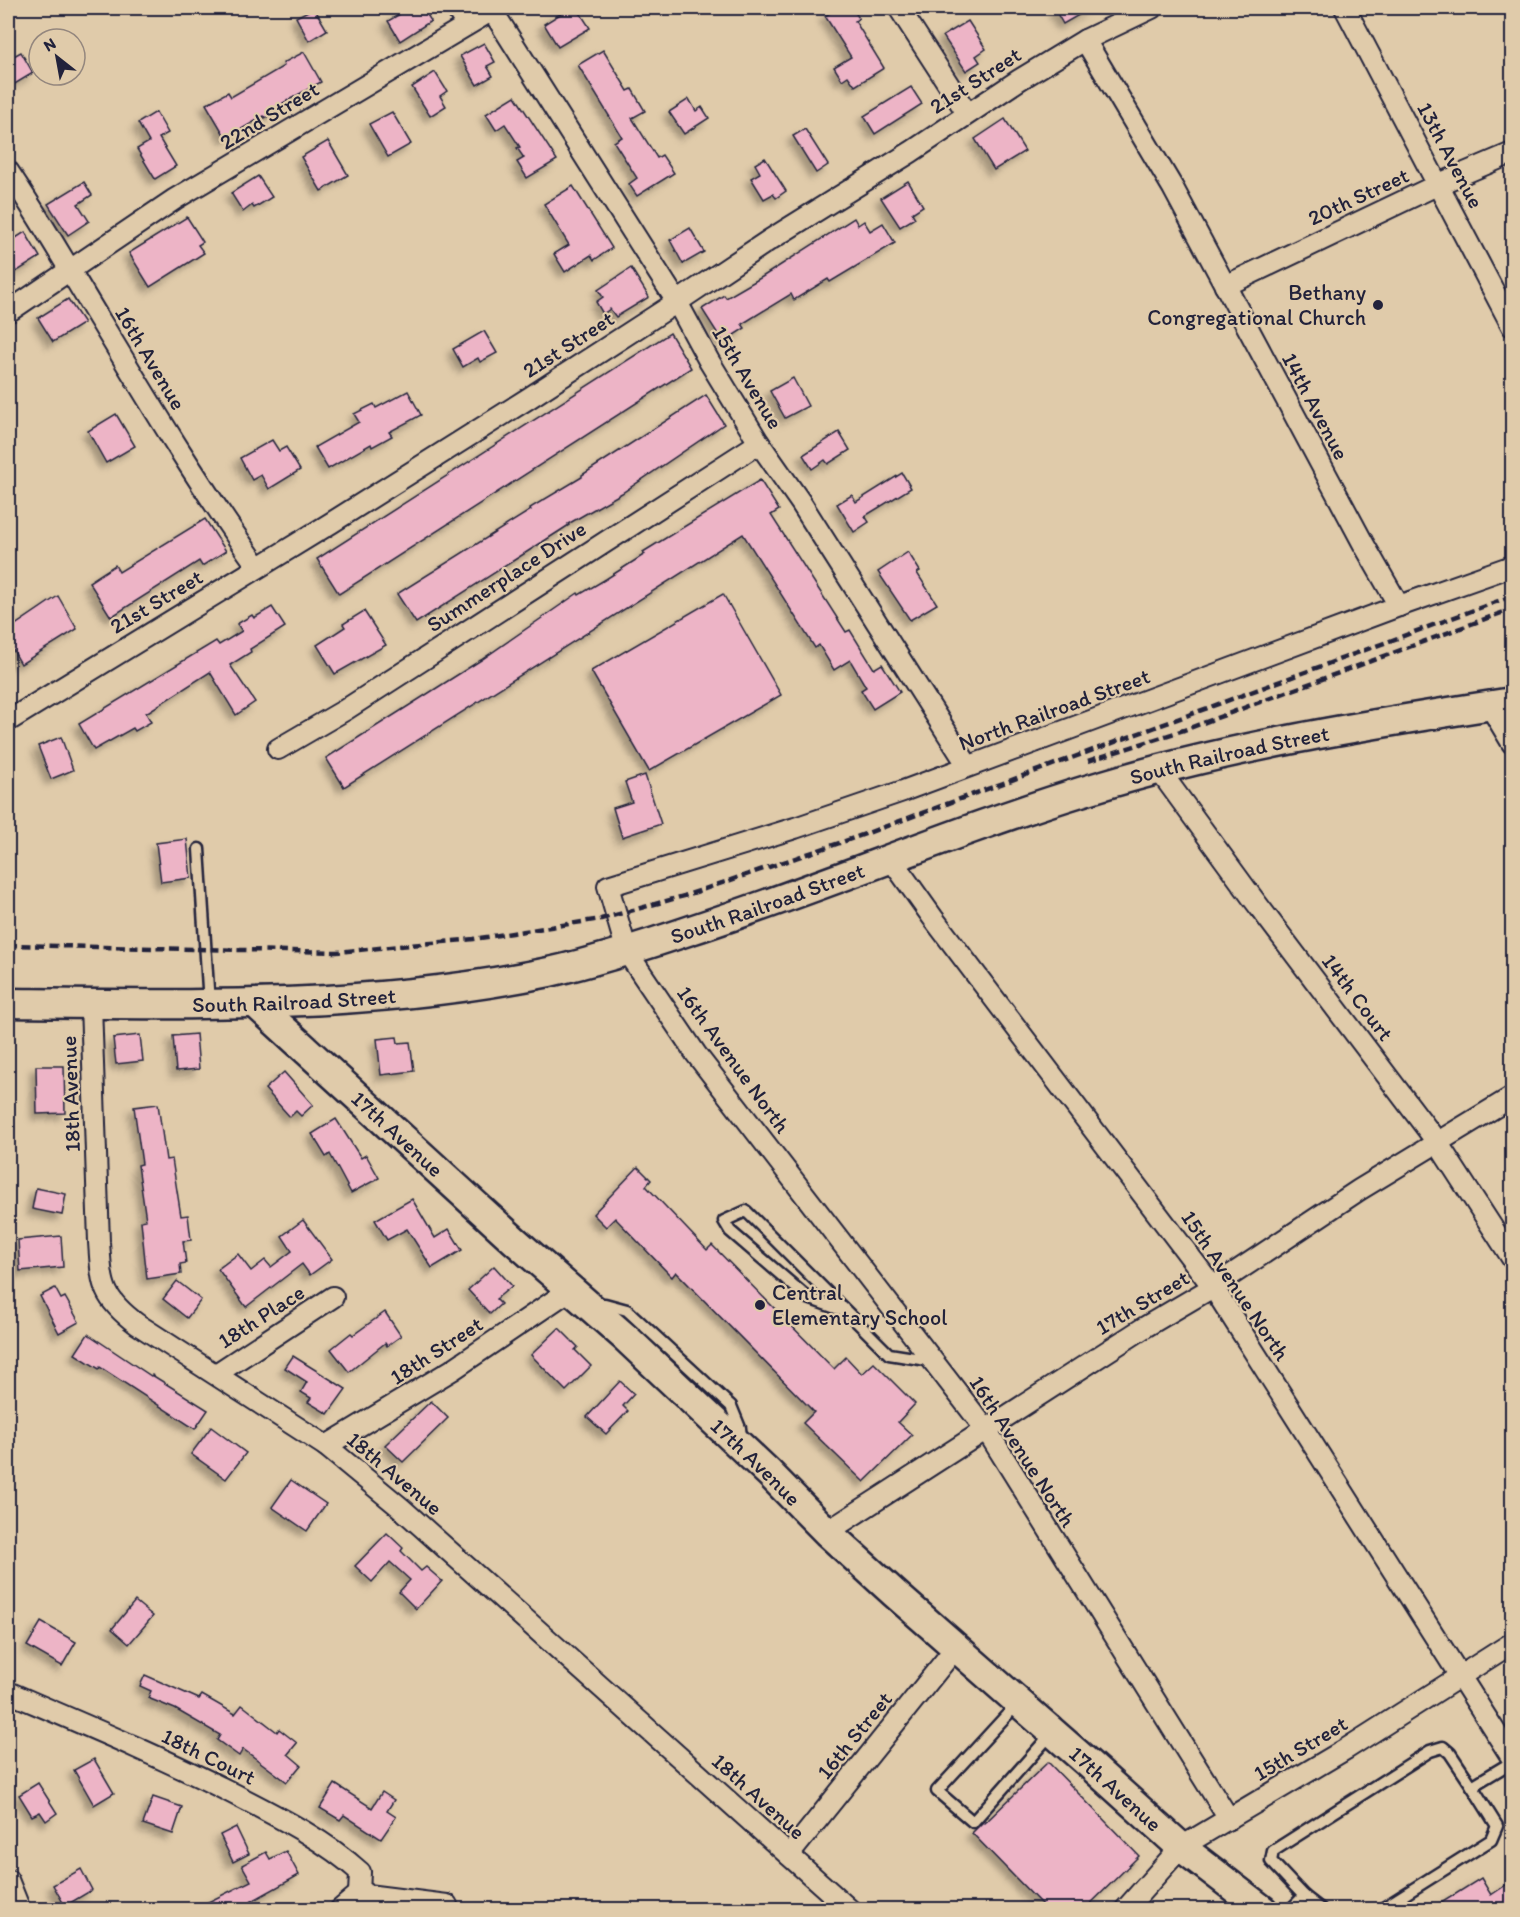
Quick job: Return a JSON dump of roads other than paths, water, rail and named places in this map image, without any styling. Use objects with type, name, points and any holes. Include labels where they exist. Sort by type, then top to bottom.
[{"type":"street","points":[[899,8],[968,113]]},
{"type":"street","name":"21st Street","points":[[8,721],[331,523],[1084,40],[1152,8]]},
{"type":"street","name":"13th Avenue","points":[[1344,8],[1512,326]]},
{"type":"street","name":"22nd Street","points":[[70,269],[461,16],[494,9]]},
{"type":"street","name":"15th Avenue","points":[[494,9],[677,302],[709,361],[759,443],[801,503],[968,766]]},
{"type":"street","name":"14th Avenue","points":[[1084,40],[1148,144],[1399,606]]},
{"type":"street","name":"20th Street","points":[[1225,286],[1439,184],[1512,153]]},
{"type":"street","name":"16th Avenue","points":[[8,171],[40,219],[160,420],[223,519],[258,567]]},
{"type":"street","points":[[8,312],[70,269]]},
{"type":"street","name":"Summerplace Drive","points":[[279,749],[345,710],[759,443]]},
{"type":"street","name":"North Railroad Street","points":[[627,952],[608,886],[903,791],[1512,566]]},
{"type":"street","points":[[1501,704],[1512,743]]},
{"type":"street","name":"South Railroad Street","points":[[8,1003],[256,1004],[439,990],[554,971],[627,952],[721,921],[1032,808],[1159,770],[1310,736],[1415,716],[1501,704]]},
{"type":"street","name":"14th Court","points":[[1159,770],[1437,1142],[1512,1258]]},
{"type":"street","name":"15th Avenue North","points":[[891,859],[933,918],[1214,1287],[1512,1760]]},
{"type":"street","name":"16th Avenue North","points":[[627,952],[696,1054],[987,1431],[1229,1819]]},
{"type":"street","name":"18th Avenue","points":[[91,1004],[99,1242],[102,1281],[110,1300],[122,1313],[326,1446],[401,1508],[850,1910]]},
{"type":"street","name":"17th Avenue","points":[[256,1004],[579,1298],[626,1338],[827,1532],[1181,1847],[1263,1910]]},
{"type":"street","name":"17th Street","points":[[827,1532],[934,1462],[987,1431],[1145,1327],[1214,1287],[1278,1243],[1512,1097]]},
{"type":"street","name":"18th Place","points":[[216,1374],[333,1297]]},
{"type":"street","name":"18th Street","points":[[326,1446],[452,1370],[579,1298]]},
{"type":"street","name":"15th Street","points":[[1125,1910],[1181,1847],[1346,1749],[1512,1643]]},
{"type":"street","name":"16th Street","points":[[789,1856],[957,1646]]},
{"type":"street","name":"18th Court","points":[[8,1692],[184,1769],[272,1814],[343,1857],[360,1872],[359,1894]]},
{"type":"street","points":[[8,1880],[20,1910]]},
{"type":"street","points":[[340,1910],[359,1894],[447,1905]]},
{"type":"lane","points":[[199,849],[209,1004]]},
{"type":"lane","points":[[847,1312],[808,1298],[730,1231],[724,1221],[746,1211],[847,1312],[889,1354],[933,1362]]},
{"type":"lane","points":[[1019,1701],[937,1791],[973,1822],[1053,1731]]},
{"type":"lane","points":[[1322,1910],[1304,1896],[1271,1861],[1273,1851],[1430,1751],[1443,1747],[1450,1753],[1497,1826],[1491,1840],[1380,1910]]},
{"type":"lane","points":[[1472,1786],[1512,1760]]},
{"type":"lane","points":[[1290,1910],[1304,1896]]},
{"type":"railway","points":[[8,945],[337,952],[474,939],[601,919],[684,896],[854,838],[1512,596]]},
{"type":"railway","points":[[1088,761],[1184,730],[1512,609]]},
{"type":"place","name":"Bethany Congregational Church","points":[[1378,305]]},
{"type":"place","name":"Central Elementary School","points":[[760,1305]]}]
